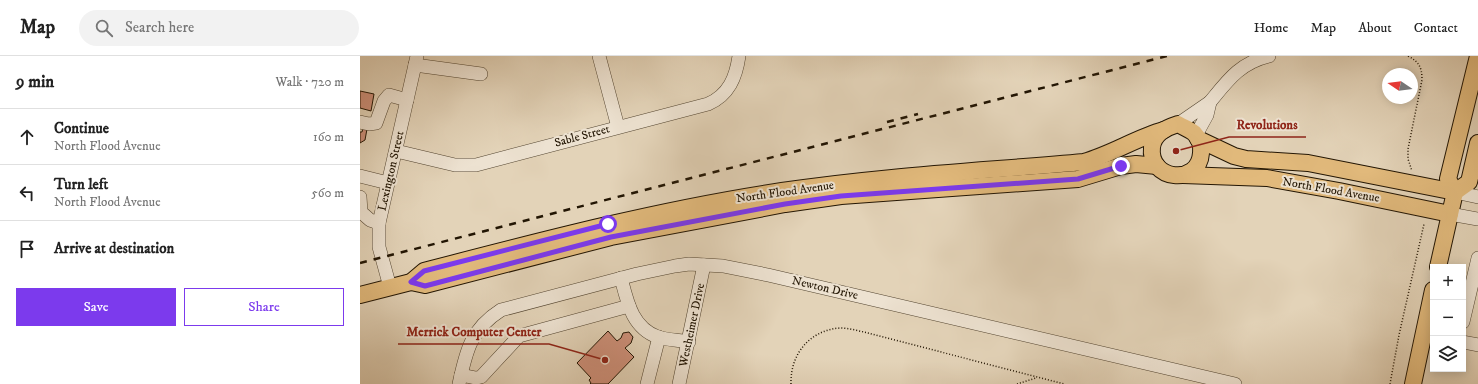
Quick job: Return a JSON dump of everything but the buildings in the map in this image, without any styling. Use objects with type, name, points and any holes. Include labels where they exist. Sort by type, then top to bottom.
[{"type":"main road","points":[[1439,264],[1455,192],[1448,179],[1478,56]]},
{"type":"main road","points":[[1171,127],[1197,137],[1202,149],[1201,158],[1194,169],[1183,175],[1175,176],[1166,174],[1157,166],[1152,154],[1152,146],[1155,138],[1171,127]]},
{"type":"main road","name":"North Flood Avenue","points":[[360,295],[411,282],[424,271],[585,229],[669,211],[783,191],[897,177],[1084,162],[1105,156],[1148,135],[1171,127]]},
{"type":"main road","name":"North Flood Avenue","points":[[1197,137],[1234,156],[1246,159],[1308,163],[1455,192]]},
{"type":"main road","points":[[1455,192],[1469,182],[1478,143]]},
{"type":"main road","name":"North Flood Avenue","points":[[411,282],[425,286],[611,237],[785,204],[841,196],[1078,179],[1121,166],[1136,164],[1157,166]]},
{"type":"main road","name":"North Flood Avenue","points":[[1183,175],[1267,178],[1355,194],[1450,214]]},
{"type":"main road","points":[[1413,384],[1428,334],[1432,300]]},
{"type":"street","points":[[599,56],[618,127]]},
{"type":"street","name":"Sable Street","points":[[396,151],[455,165],[476,165],[715,101],[721,97],[730,86],[739,56]]},
{"type":"street","points":[[1171,127],[1210,102],[1231,77],[1246,64],[1269,56]]},
{"type":"street","points":[[416,61],[481,74]]},
{"type":"street","name":"Lexington Street","points":[[390,287],[379,247],[379,223],[416,61]]},
{"type":"street","points":[[360,122],[369,124],[376,123],[384,101],[389,95],[408,100]]},
{"type":"street","points":[[1197,137],[1210,102]]},
{"type":"street","points":[[360,176],[388,183]]},
{"type":"street","name":"North Flood Avenue","points":[[1455,192],[1478,197]]},
{"type":"street","points":[[360,198],[361,212],[370,220],[379,223]]},
{"type":"street","name":"North Flood Avenue","points":[[1450,214],[1478,219]]},
{"type":"street","points":[[1466,309],[1478,258]]},
{"type":"street","name":"Newton Drive","points":[[460,379],[470,342],[479,328],[492,316],[509,308],[621,278],[675,266],[704,265],[723,266],[771,276],[1235,384]]},
{"type":"street","name":"Westheimer Drive","points":[[679,384],[704,265]]},
{"type":"street","points":[[621,278],[631,313],[640,326],[659,337],[689,342]]},
{"type":"street","points":[[460,379],[481,377],[519,336],[629,306]]},
{"type":"street","points":[[647,384],[659,337]]},
{"type":"street","points":[[1466,343],[1478,346]]},
{"type":"path","points":[[1408,56],[1417,61],[1422,70],[1422,80],[1408,149],[1408,159],[1413,172]]},
{"type":"path","points":[[1390,384],[1399,335],[1424,224]]},
{"type":"path","points":[[792,384],[794,359],[802,345],[818,334],[842,328],[868,333],[1036,378],[1064,384]]},
{"type":"path","points":[[1017,384],[1036,378]]},
{"type":"railway","points":[[360,263],[1167,56]]},
{"type":"railway","points":[[887,122],[918,114]]},
{"type":"place","name":"Revolutions","points":[[1176,151]]},
{"type":"place","name":"Merrick Computer Center","points":[[605,360]]},
{"type":"route","points":[[608,224],[424,271],[411,282],[425,286],[611,237],[785,204],[841,196],[1078,179],[1121,166]]}]
